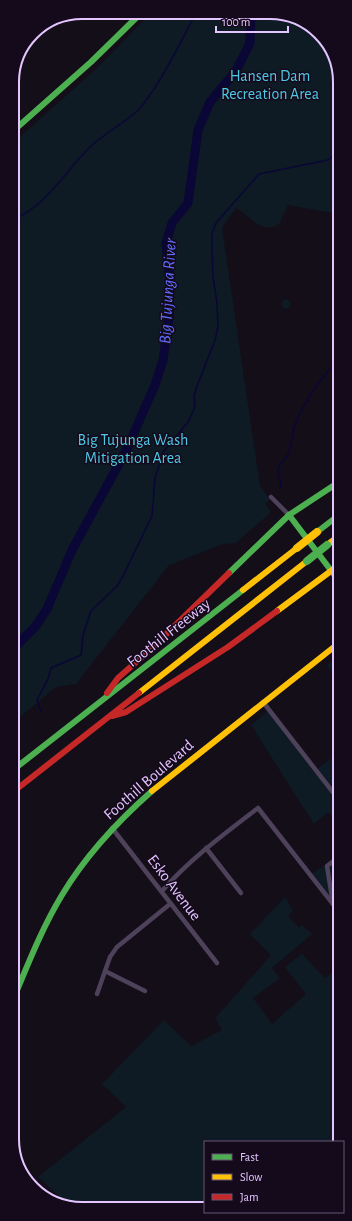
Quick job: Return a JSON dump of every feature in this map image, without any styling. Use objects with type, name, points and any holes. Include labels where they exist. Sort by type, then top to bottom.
[{"type":"main road","points":[[19,126],[91,62],[135,19]]},
{"type":"main road","points":[[101,701],[118,678],[152,649],[289,515],[333,486]]},
{"type":"main road","points":[[108,718],[126,712],[228,647],[332,572],[289,515]]},
{"type":"main road","name":"Foothill Freeway","points":[[19,765],[333,519]]},
{"type":"main road","name":"Foothill Freeway","points":[[19,787],[333,541]]},
{"type":"main road","name":"Foothill Boulevard","points":[[19,986],[40,935],[56,904],[80,869],[112,828],[130,809],[166,778],[333,647]]},
{"type":"street","points":[[271,497],[289,515]]},
{"type":"street","points":[[263,702],[333,791]]},
{"type":"street","points":[[162,891],[174,877],[206,848],[258,808],[333,905]]},
{"type":"street","name":"Esko Avenue","points":[[112,828],[217,963]]},
{"type":"street","points":[[206,848],[241,893]]},
{"type":"street","points":[[333,861],[327,866],[333,905]]},
{"type":"street","points":[[97,994],[110,957],[122,942],[170,904]]},
{"type":"street","points":[[105,972],[145,991]]},
{"type":"green space","name":"Big Tujunga Wash Mitigation Area","points":[[145,19],[270,19],[290,22],[302,27],[315,37],[327,54],[332,70],[333,213],[288,205],[279,224],[273,227],[267,227],[256,223],[236,208],[222,228],[260,486],[270,499],[265,504],[271,512],[236,543],[223,544],[169,565],[76,684],[56,687],[19,718],[19,138],[97,68]]},
{"type":"green space","points":[[286,299],[291,304],[286,309],[281,304]]},
{"type":"green space","points":[[333,660],[333,674],[327,665]]},
{"type":"green space","points":[[269,710],[316,770],[333,757],[333,818],[328,812],[314,824],[251,725]]},
{"type":"green space","points":[[333,860],[332,901],[310,875]]},
{"type":"green space","points":[[285,897],[293,910],[288,916],[299,928],[302,925],[312,934],[272,968],[280,978],[253,998],[272,1024],[306,994],[285,967],[302,954],[325,978],[333,972],[333,1141],[204,1141],[204,1202],[82,1202],[62,1199],[38,1177],[126,1107],[102,1084],[164,1020],[191,1046],[222,1030],[215,1018],[271,955],[250,934]]},
{"type":"waterway","points":[[19,216],[46,197],[91,146],[126,120],[145,102],[176,52],[193,19]]},
{"type":"waterway","name":"Big Tujunga River","points":[[19,643],[35,627],[47,609],[72,550],[126,451],[155,385],[163,360],[169,318],[170,279],[166,243],[172,223],[188,203],[198,130],[210,102],[236,71],[250,43],[251,19]]},
{"type":"waterway","points":[[41,712],[37,700],[48,679],[51,668],[81,655],[83,635],[91,611],[117,586],[123,576],[152,516],[155,478],[163,452],[188,422],[195,407],[194,396],[215,340],[218,327],[212,249],[212,233],[216,223],[259,174],[328,160],[333,156]]},
{"type":"waterway","points":[[280,488],[281,482],[278,471],[280,464],[289,452],[296,422],[315,388],[333,366]]},
{"type":"traffic: fast","points":[[19,126],[91,62],[135,19]]},
{"type":"traffic: fast","points":[[229,573],[289,515],[333,486]]},
{"type":"traffic: fast","points":[[289,515],[333,573]]},
{"type":"traffic: fast","points":[[317,532],[333,520]]},
{"type":"traffic: fast","points":[[307,561],[327,545]]},
{"type":"traffic: fast","points":[[19,765],[243,590]]},
{"type":"traffic: fast","points":[[19,986],[42,933],[71,880],[103,839],[152,791]]},
{"type":"traffic: slow","points":[[297,548],[317,532]]},
{"type":"traffic: slow","points":[[327,545],[333,540]]},
{"type":"traffic: slow","points":[[243,590],[297,548]]},
{"type":"traffic: slow","points":[[139,693],[307,561]]},
{"type":"traffic: slow","points":[[277,611],[333,569]]},
{"type":"traffic: slow","points":[[152,791],[333,648]]},
{"type":"traffic: jam","points":[[107,693],[118,678],[151,649],[229,573]]},
{"type":"traffic: jam","points":[[112,716],[126,712],[228,647],[277,611]]},
{"type":"traffic: jam","points":[[19,787],[139,693]]},
{"type":"park label","name":"Hansen Dam Recreation Area","points":[[270,84]]}]
